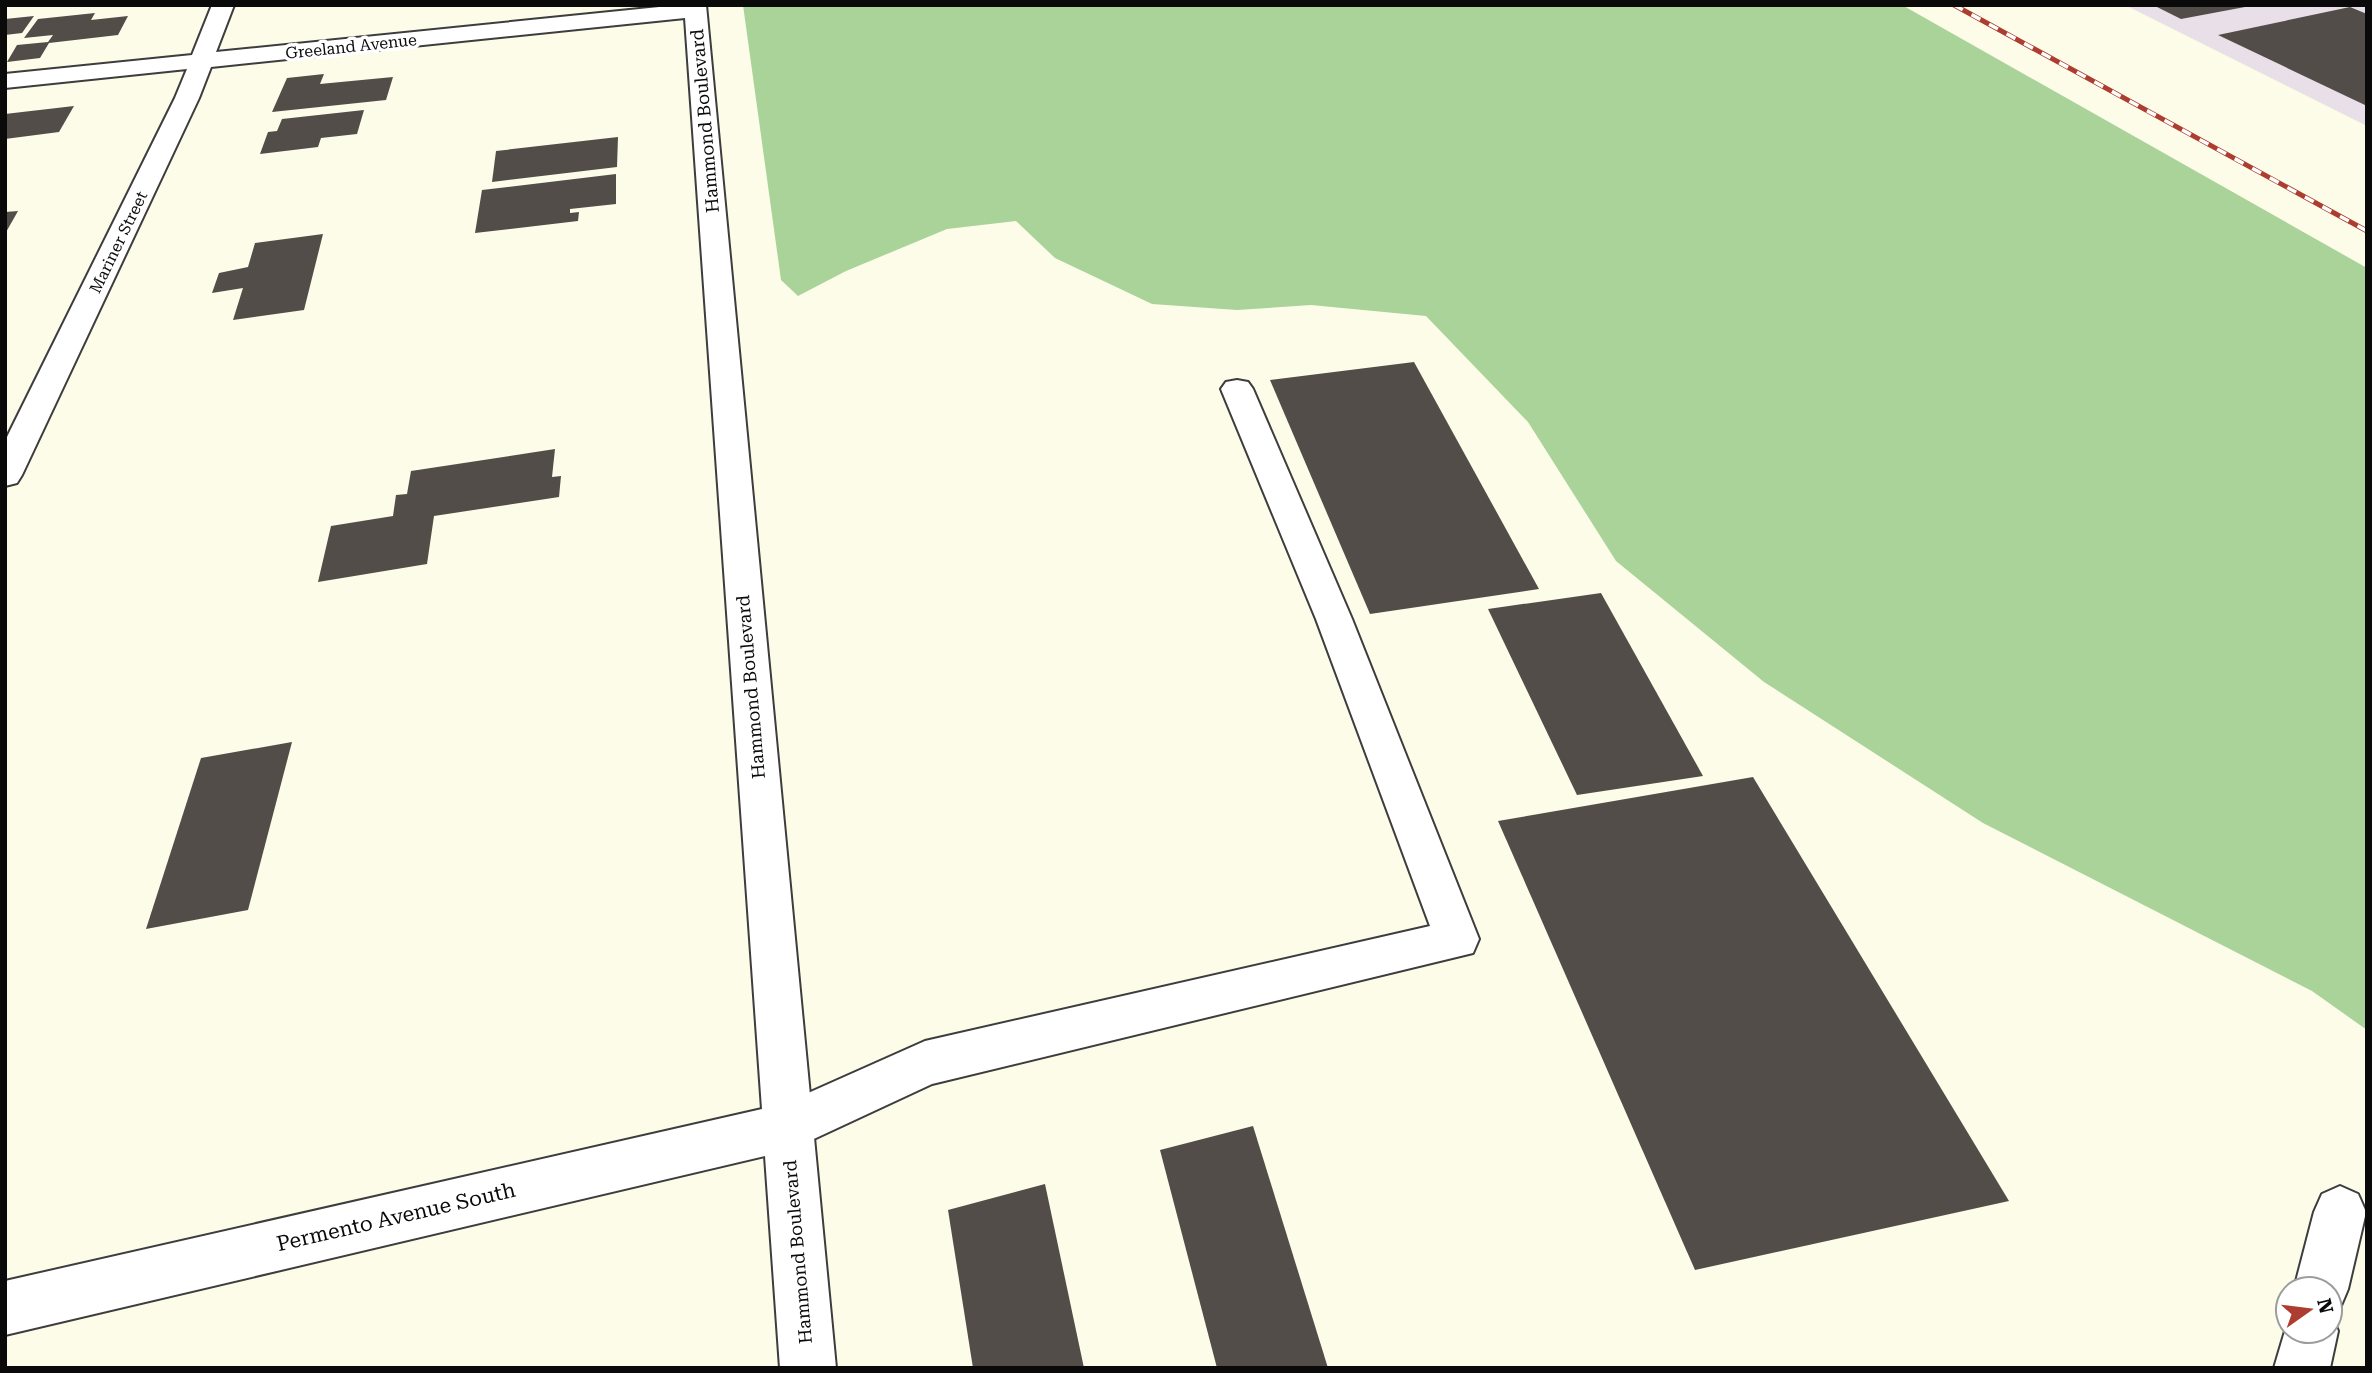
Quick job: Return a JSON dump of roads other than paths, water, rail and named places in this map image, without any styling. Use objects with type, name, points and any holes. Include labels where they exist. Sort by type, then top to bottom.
[{"type":"street","name":"Mariner Street","points":[[5,475],[187,98],[223,5]]},
{"type":"street","name":"Greeland Avenue","points":[[5,81],[696,8]]},
{"type":"street","name":"Hammond Boulevard","points":[[696,8],[808,1368]]},
{"type":"street","name":"Permento Avenue South","points":[[5,1308],[788,1127],[925,1063],[1457,939],[1334,619],[1237,389]]},
{"type":"street","points":[[2325,1275],[2340,1212]]},
{"type":"street","points":[[2302,1368],[2308,1345]]},
{"type":"railway","points":[[1954,5],[2367,231]]}]
